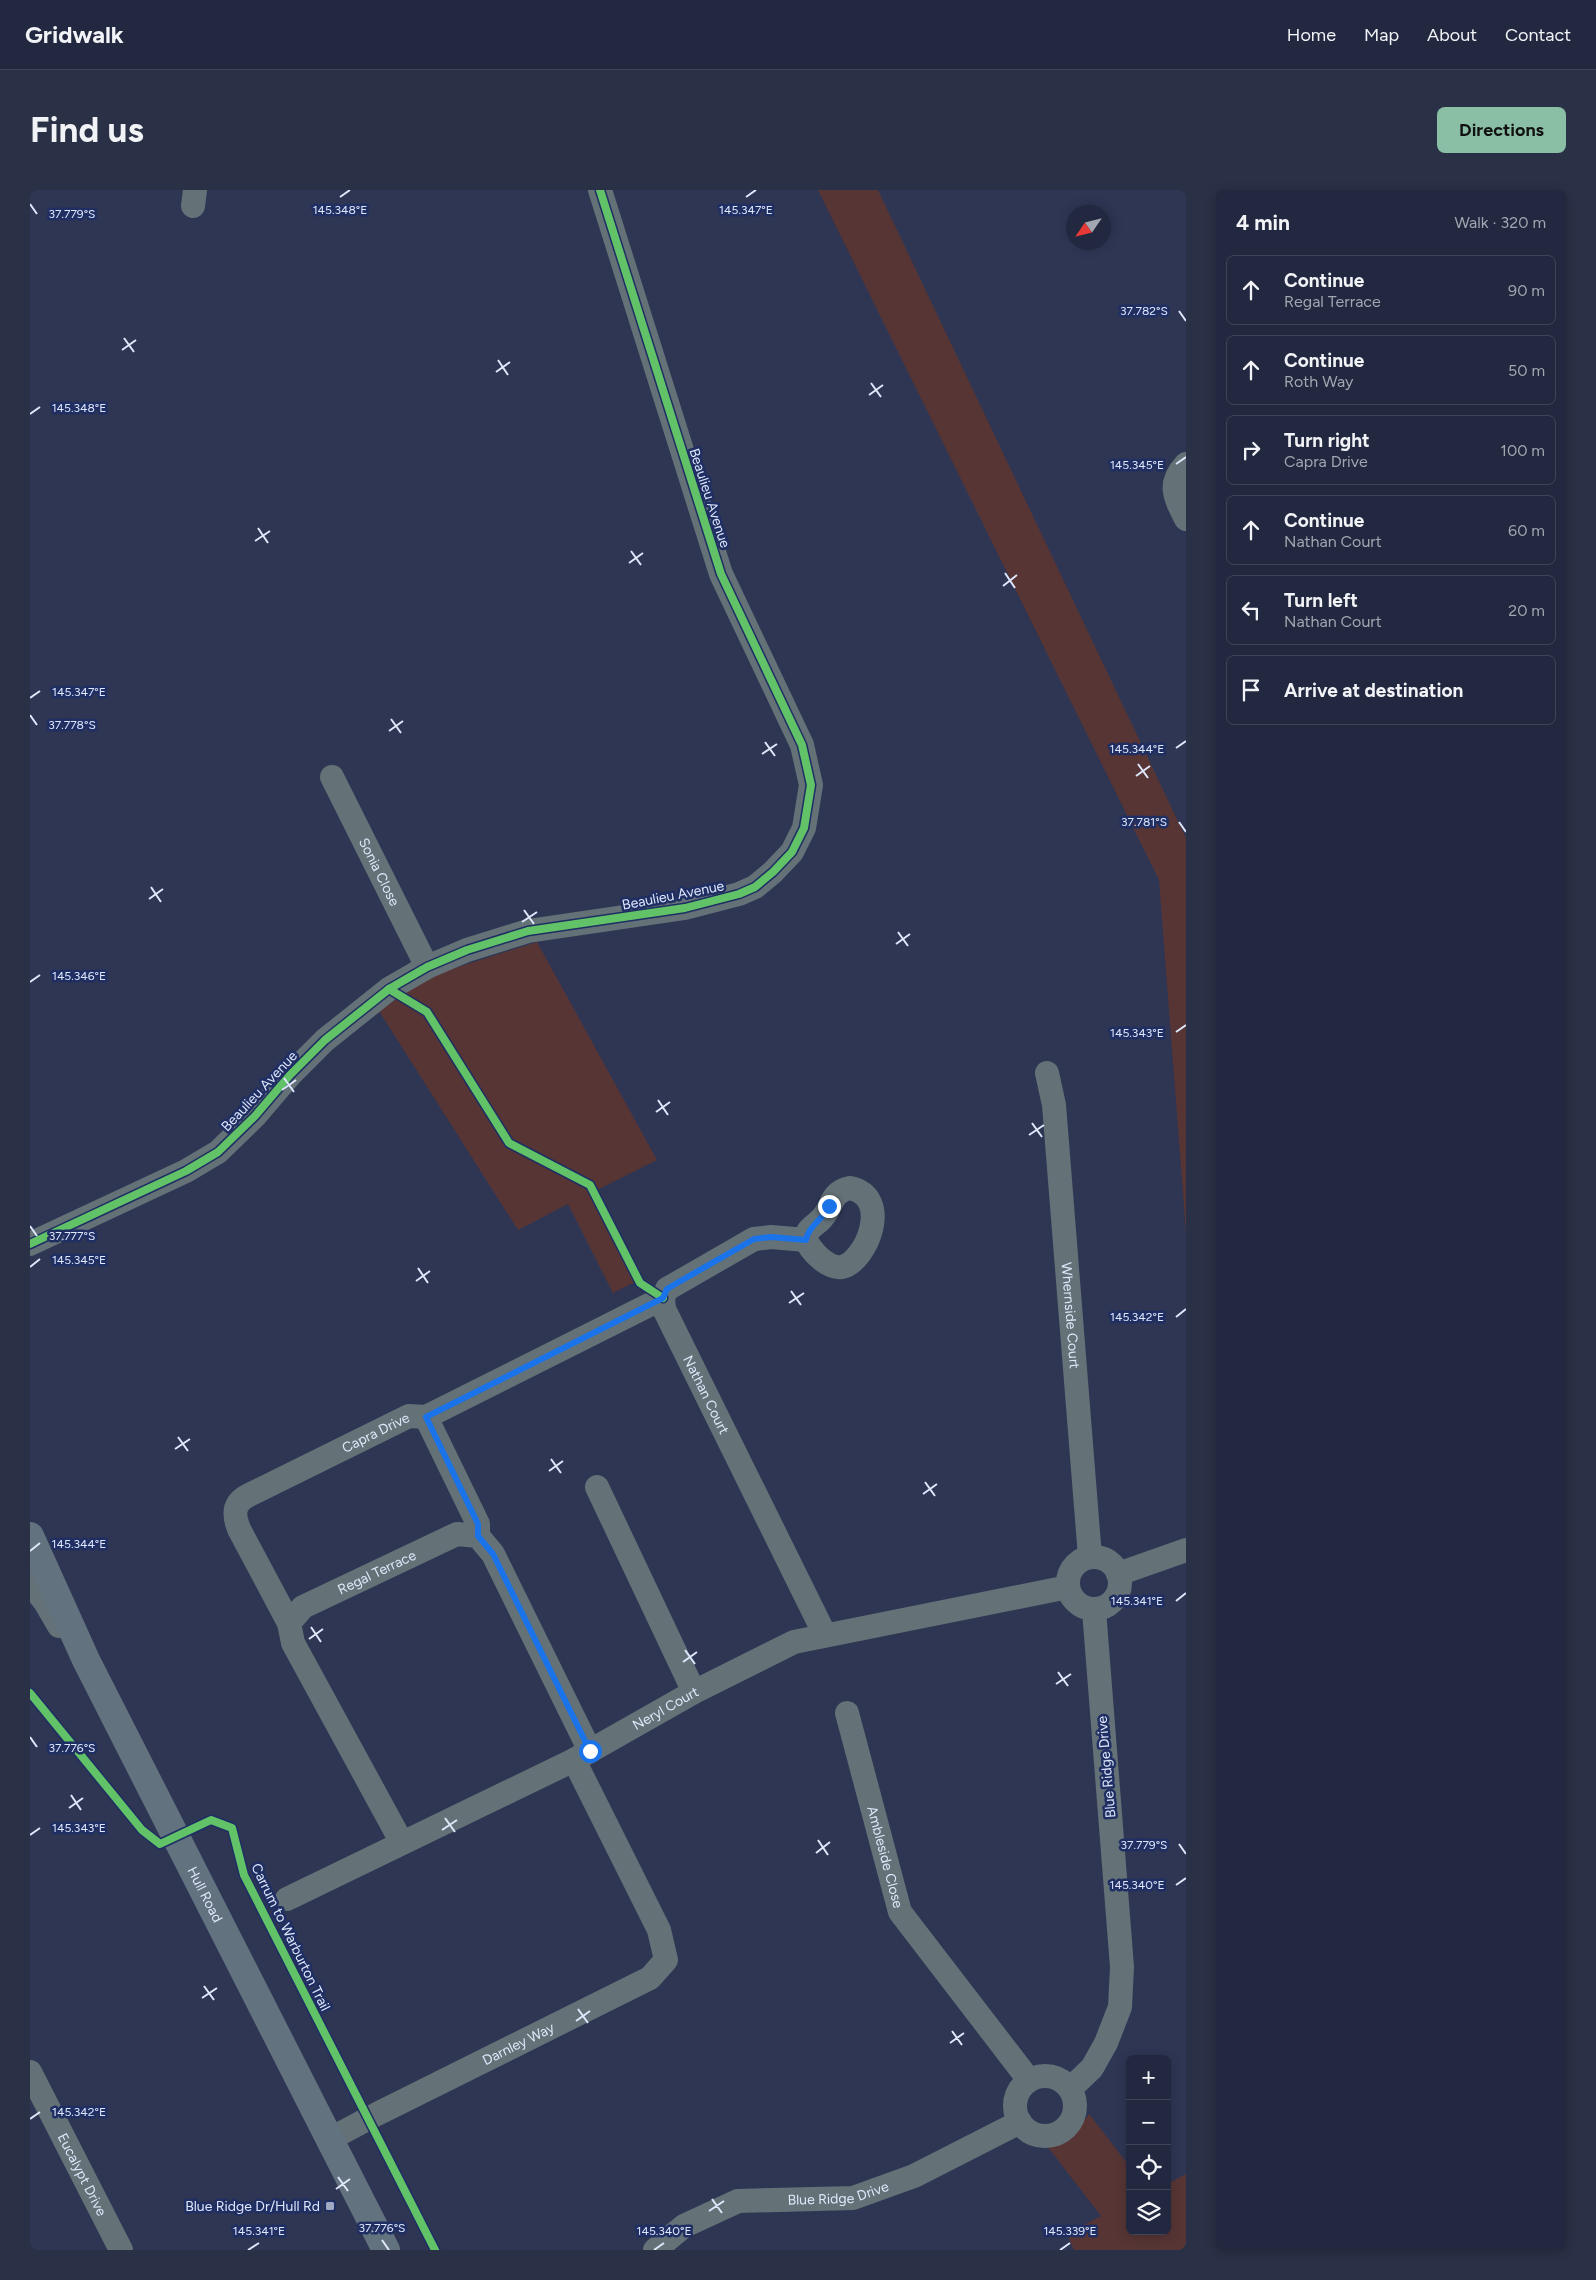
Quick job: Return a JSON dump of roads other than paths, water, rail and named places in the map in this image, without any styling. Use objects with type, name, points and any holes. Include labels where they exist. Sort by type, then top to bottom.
[{"type":"main road","name":"Hull Road","points":[[30,1536],[86,1660],[386,2250]]},
{"type":"street","name":"Beaulieu Avenue","points":[[30,1244],[186,1171],[218,1152],[256,1116],[290,1075],[325,1040],[389,989],[427,966],[467,950],[528,931],[685,908],[739,894],[755,887],[792,852],[804,828],[811,786],[802,745],[721,574],[600,190]]},
{"type":"street","points":[[1186,464],[1174,479],[1175,496],[1186,519]]},
{"type":"street","name":"Sonia Close","points":[[332,777],[427,966]]},
{"type":"street","name":"Whernside Court","points":[[1047,1073],[1054,1105],[1090,1557]]},
{"type":"street","points":[[663,1298],[667,1289],[754,1239],[771,1237],[806,1240]]},
{"type":"street","name":"Capra Drive","points":[[289,1623],[234,1518],[234,1510],[238,1502],[409,1416],[426,1417],[663,1298]]},
{"type":"street","name":"Nathan Court","points":[[663,1298],[664,1308],[670,1323],[825,1635]]},
{"type":"street","points":[[426,1417],[478,1524],[478,1536],[493,1554],[582,1755]]},
{"type":"street","points":[[596,1487],[694,1692]]},
{"type":"street","name":"Regal Terrace","points":[[289,1623],[303,1607],[458,1534],[478,1536]]},
{"type":"street","points":[[1118,1574],[1186,1550]]},
{"type":"street","points":[[1090,1557],[1102,1558],[1111,1564],[1118,1574],[1120,1586],[1115,1598],[1106,1606],[1094,1610],[1082,1607],[1072,1599],[1068,1587],[1068,1577],[1073,1568],[1080,1561],[1090,1557]]},
{"type":"street","points":[[30,1584],[45,1602],[66,1640],[86,1660]]},
{"type":"street","name":"Neryl Court","points":[[287,1899],[582,1755],[694,1692],[764,1655],[794,1642],[1068,1587]]},
{"type":"street","name":"Blue Ridge Drive","points":[[1070,2089],[1092,2068],[1106,2043],[1120,2007],[1122,1967],[1094,1610]]},
{"type":"street","points":[[289,1623],[293,1643],[402,1843]]},
{"type":"street","name":"Ambleside Close","points":[[847,1713],[900,1912],[1030,2080]]},
{"type":"street","name":"Darnley Way","points":[[330,2140],[377,2114],[650,1978],[666,1960],[659,1930],[582,1755]]},
{"type":"street","name":"Eucalypt Drive","points":[[30,2072],[121,2250]]},
{"type":"street","points":[[1038,2076],[1056,2078],[1070,2089],[1074,2097],[1074,2116],[1062,2131],[1044,2136],[1034,2134],[1020,2122],[1015,2103],[1017,2094],[1030,2080],[1038,2076]]},
{"type":"street","name":"Blue Ridge Drive","points":[[655,2250],[684,2226],[738,2201],[853,2198],[914,2176],[1020,2122]]},
{"type":"place","name":"Blue Ridge Dr/Hull Rd","points":[[330,2206]]}]
